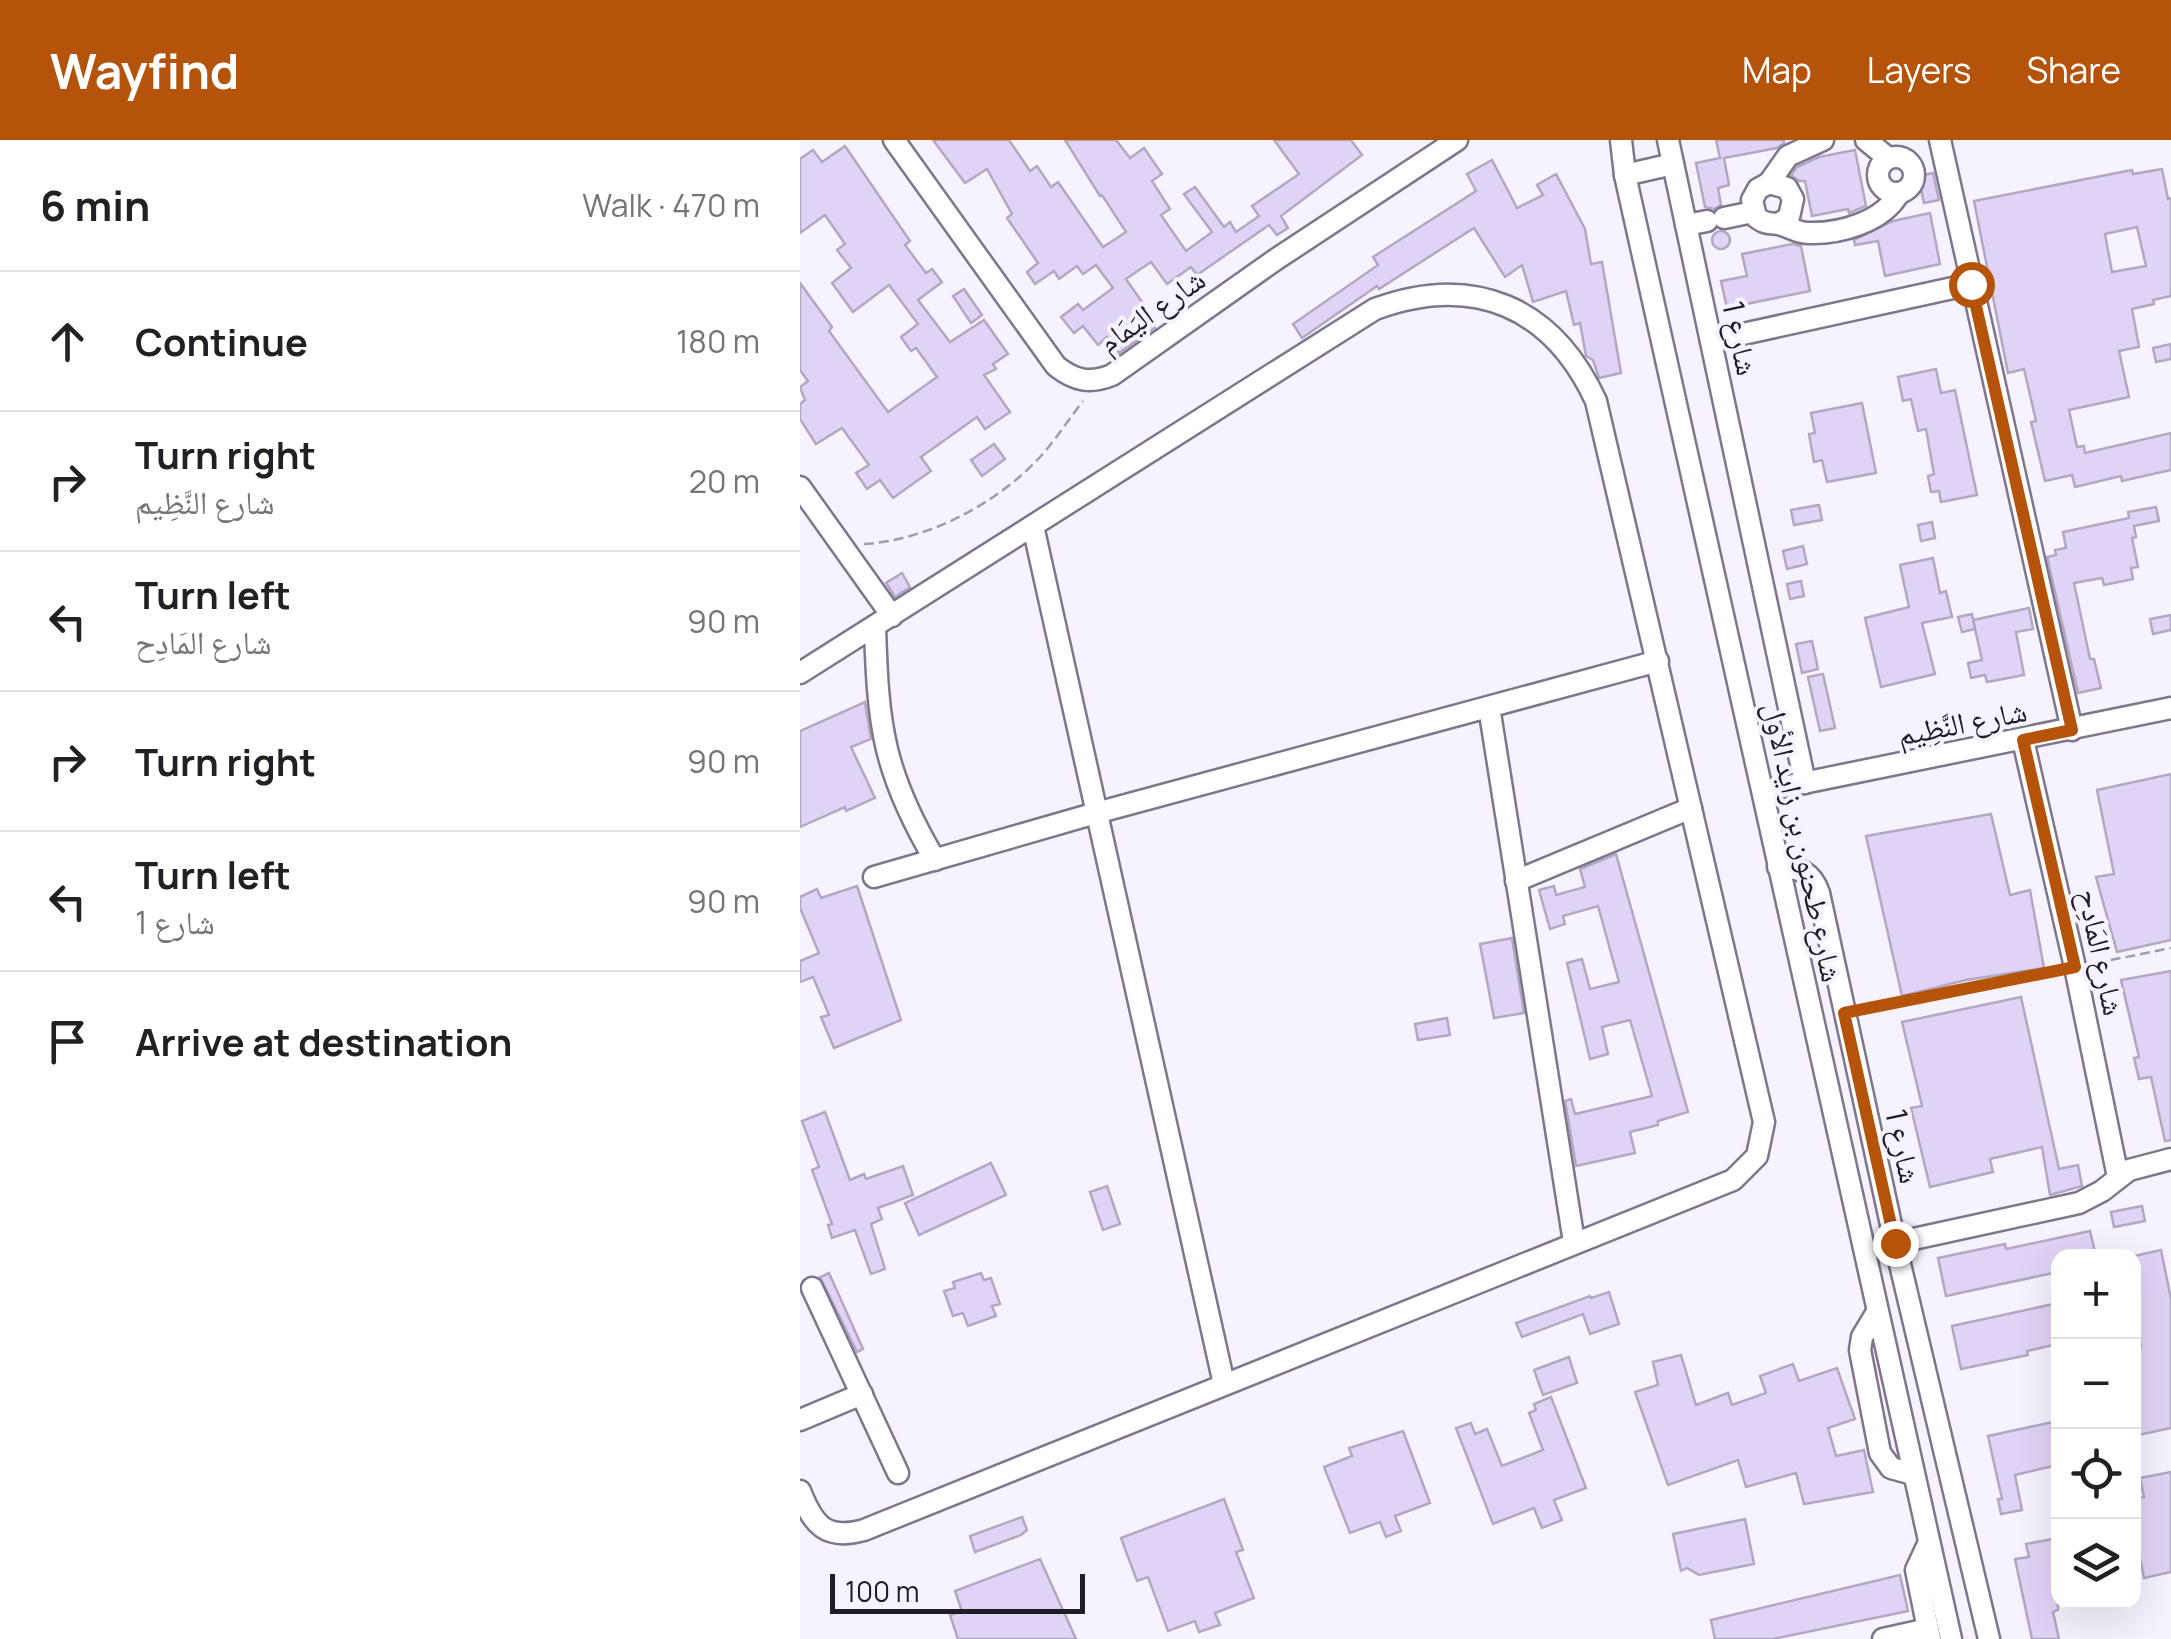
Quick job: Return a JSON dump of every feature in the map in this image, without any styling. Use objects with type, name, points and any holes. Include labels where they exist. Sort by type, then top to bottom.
[{"type":"street","name":"شارع اليَمَام","points":[[894,140],[1056,366],[1068,376],[1084,381],[1112,375],[1275,260],[1457,140]]},
{"type":"street","name":"شارع طحنون بن زايد الأول","points":[[1608,140],[1625,175]]},
{"type":"street","name":"شارع طحنون بن زايد الأول","points":[[1620,140],[1951,1639]]},
{"type":"street","name":"شارع 1","points":[[1668,140],[1674,164],[1706,221],[1710,342],[1805,783]]},
{"type":"street","points":[[1822,140],[1788,156],[1770,183],[1754,194],[1753,212],[1761,222],[1813,233],[1864,222],[1881,214],[1898,193],[1910,188],[1914,170],[1901,157],[1888,158],[1866,140]]},
{"type":"street","points":[[1940,140],[2072,730]]},
{"type":"street","points":[[1625,175],[1674,164]]},
{"type":"street","points":[[1770,183],[1787,188],[1793,199],[1789,217],[1779,224]]},
{"type":"street","points":[[1706,221],[1753,212]]},
{"type":"street","points":[[1710,342],[1971,284]]},
{"type":"street","points":[[800,673],[1375,309],[1407,297],[1440,293],[1474,295],[1506,305],[1536,321],[1561,343],[1582,370],[1596,401],[1764,1122],[1757,1156],[1733,1180],[850,1534],[822,1528],[811,1518],[800,1491]]},
{"type":"street","points":[[800,487],[873,588],[884,621],[878,710],[885,751],[904,801],[935,860]]},
{"type":"street","points":[[1032,526],[1224,1384]]},
{"type":"street","points":[[874,877],[1658,661]]},
{"type":"street","points":[[1489,708],[1574,1242]]},
{"type":"street","name":"شارع النَّظِيم","points":[[1764,791],[2171,708]]},
{"type":"street","name":"شارع المَادِح","points":[[2023,740],[2118,1177]]},
{"type":"street","points":[[1516,881],[1690,808]]},
{"type":"street","name":"شارع 1","points":[[1778,867],[1796,867],[1816,884],[1895,1243],[1989,1639]]},
{"type":"street","points":[[1895,1243],[2079,1203],[2142,1164],[2171,1158]]},
{"type":"street","points":[[812,1288],[898,1473]]},
{"type":"street","points":[[800,1420],[862,1394]]},
{"type":"street","points":[[1883,1639],[1929,1634],[1916,1570],[1929,1542]]},
{"type":"path","points":[[842,546],[882,543],[920,534],[1002,490],[1043,454],[1099,380]]},
{"type":"path","points":[[1844,1013],[2171,948]]},
{"type":"building","points":[[933,140],[1009,140],[1030,171],[1037,166],[1051,187],[1058,182],[1103,247],[1126,232],[1065,140],[1116,140],[1130,158],[1144,148],[1162,174],[1152,181],[1170,209],[1161,215],[1186,251],[1212,232],[1184,194],[1195,187],[1224,227],[1230,222],[1236,232],[1259,216],[1252,206],[1299,174],[1274,140],[1351,140],[1362,155],[1281,216],[1288,228],[1277,235],[1269,225],[1197,275],[1191,267],[1167,284],[1151,262],[1126,279],[1155,328],[1119,353],[1107,337],[1098,345],[1083,326],[1074,333],[1061,317],[1078,304],[1083,310],[1113,288],[1096,265],[1083,274],[1077,266],[1059,279],[1054,271],[1035,284],[1027,272],[1038,263],[1007,218],[1012,214],[987,169],[965,183]]},
{"type":"building","points":[[1716,140],[1784,143],[1777,148],[1724,158],[1729,185],[1718,188],[1721,205],[1714,209],[1705,207],[1696,163],[1720,158]]},
{"type":"building","points":[[845,146],[910,241],[905,245],[926,273],[932,269],[942,282],[918,300],[950,342],[984,320],[1008,354],[993,364],[996,369],[984,375],[1010,412],[985,429],[977,417],[921,457],[931,471],[893,498],[880,480],[867,489],[856,473],[869,465],[842,428],[816,444],[800,419],[800,404],[805,400],[800,387],[808,381],[800,370],[800,283],[832,327],[829,331],[888,412],[937,377],[916,348],[911,351],[901,337],[918,324],[889,285],[853,312],[832,283],[851,268],[837,250],[845,244],[825,215],[800,233],[800,159],[813,150],[822,162]]},
{"type":"building","points":[[1855,150],[1866,206],[1849,213],[1848,209],[1812,216],[1805,181],[1791,175],[1797,167],[1819,157]]},
{"type":"building","points":[[1492,160],[1517,208],[1543,195],[1537,185],[1556,174],[1585,229],[1591,264],[1602,262],[1621,373],[1599,378],[1593,360],[1586,356],[1580,323],[1574,325],[1566,291],[1533,302],[1522,265],[1505,277],[1474,228],[1379,289],[1377,286],[1302,338],[1293,324],[1378,265],[1373,257],[1476,191],[1467,174]]},
{"type":"building","points":[[2162,169],[2168,199],[2171,198],[2171,296],[2132,309],[2139,347],[2119,351],[2129,397],[2069,410],[2077,447],[2084,446],[2085,453],[2171,433],[2171,470],[2075,487],[2072,475],[2045,481],[2024,369],[2008,373],[1974,201],[2132,170],[2133,174]],"holes":[[[2137,227],[2146,266],[2112,272],[2105,234]]]},
{"type":"building","points":[[1933,173],[1939,200],[1924,203],[1918,176]]},
{"type":"building","points":[[1930,213],[1940,264],[1885,276],[1878,241],[1855,245],[1854,240],[1893,221]]},
{"type":"building","points":[[1721,231],[1730,240],[1721,249],[1712,240]]},
{"type":"building","points":[[1792,244],[1801,246],[1810,291],[1727,308],[1721,281],[1747,276],[1742,254]]},
{"type":"building","points":[[964,289],[982,315],[971,323],[953,296]]},
{"type":"building","points":[[2171,344],[2171,359],[2156,362],[2153,348]]},
{"type":"building","points":[[1936,369],[1941,393],[1955,390],[1977,495],[1941,502],[1939,491],[1931,492],[1928,476],[1934,474],[1926,429],[1918,431],[1911,399],[1903,401],[1898,377]]},
{"type":"building","points":[[1862,403],[1876,473],[1827,482],[1822,460],[1814,462],[1809,434],[1815,433],[1811,413]]},
{"type":"building","points":[[994,444],[1005,459],[982,476],[971,460]]},
{"type":"building","points":[[1819,505],[1822,520],[1794,525],[1791,510]]},
{"type":"building","points":[[2156,507],[2159,521],[2134,526],[2136,537],[2132,538],[2138,567],[2131,568],[2133,579],[2104,585],[2102,578],[2074,583],[2090,659],[2094,659],[2101,688],[2078,693],[2047,557],[2066,548],[2063,532],[2129,518],[2128,512]]},
{"type":"building","points":[[1932,522],[1935,538],[1921,541],[1918,525]]},
{"type":"building","points":[[1803,546],[1807,564],[1787,569],[1783,551]]},
{"type":"building","points":[[1933,558],[1940,593],[1946,591],[1952,617],[1922,623],[1935,674],[1881,687],[1865,618],[1909,607],[1900,565]]},
{"type":"building","points":[[902,573],[910,587],[895,597],[886,583]]},
{"type":"building","points":[[1801,581],[1804,596],[1790,599],[1787,584]]},
{"type":"building","points":[[2029,608],[2033,629],[2016,632],[2024,675],[1987,682],[1985,675],[1971,678],[1968,663],[1982,660],[1973,620]]},
{"type":"building","points":[[1972,614],[1975,629],[1962,632],[1958,617]]},
{"type":"building","points":[[2171,615],[2171,630],[2153,634],[2150,619]]},
{"type":"building","points":[[1812,641],[1818,669],[1802,673],[1796,644]]},
{"type":"building","points":[[1823,674],[1835,728],[1820,731],[1808,677]]},
{"type":"building","points":[[865,702],[871,739],[851,747],[875,798],[800,827],[800,731]]},
{"type":"building","points":[[2171,774],[2171,940],[2117,952],[2096,877],[2114,874],[2097,790]]},
{"type":"building","points":[[1991,814],[2010,895],[2030,890],[2044,968],[1966,980],[1902,996],[1866,836]]},
{"type":"building","points":[[1616,854],[1688,1112],[1630,1132],[1635,1153],[1576,1166],[1565,1101],[1571,1099],[1575,1114],[1652,1096],[1630,1020],[1602,1027],[1608,1054],[1590,1059],[1567,963],[1582,959],[1590,989],[1619,982],[1598,906],[1563,916],[1565,924],[1550,929],[1539,890],[1554,886],[1556,895],[1585,887],[1580,869]]},
{"type":"building","points":[[857,886],[901,1020],[834,1048],[821,1017],[829,1015],[813,977],[800,982],[800,961],[819,953],[800,908],[800,897],[817,889],[821,898]]},
{"type":"building","points":[[1512,938],[1524,1013],[1494,1018],[1480,944]]},
{"type":"building","points":[[2171,971],[2171,1140],[2165,1141],[2151,1077],[2139,1079],[2134,1058],[2139,1057],[2121,980]]},
{"type":"building","points":[[2021,997],[2059,1169],[2078,1165],[2082,1186],[2050,1195],[2042,1147],[1990,1159],[1993,1172],[1930,1187],[1911,1108],[1922,1106],[1902,1022]]},
{"type":"building","points":[[1447,1018],[1450,1035],[1418,1040],[1415,1024]]},
{"type":"building","points":[[825,1112],[850,1180],[864,1174],[866,1179],[903,1166],[913,1195],[878,1208],[882,1219],[871,1224],[885,1269],[871,1274],[855,1230],[832,1238],[828,1225],[832,1224],[812,1170],[819,1167],[802,1121]]},
{"type":"building","points":[[991,1163],[1006,1195],[919,1235],[905,1203]]},
{"type":"building","points":[[1107,1186],[1120,1224],[1103,1230],[1090,1192]]},
{"type":"building","points":[[2142,1206],[2145,1221],[2114,1227],[2111,1212]]},
{"type":"building","points":[[2090,1231],[2094,1249],[2051,1249],[2051,1274],[1946,1296],[1938,1258],[2005,1244],[2006,1249]]},
{"type":"building","points":[[2161,1250],[2171,1299],[2171,1428],[2141,1434],[2141,1339],[2141,1254]]},
{"type":"building","points":[[829,1273],[863,1349],[857,1352],[820,1277]]},
{"type":"building","points":[[981,1273],[984,1280],[991,1278],[1000,1304],[992,1306],[996,1316],[968,1326],[963,1313],[953,1316],[944,1291],[955,1288],[953,1282]]},
{"type":"building","points":[[1609,1292],[1619,1324],[1590,1334],[1583,1314],[1522,1337],[1516,1323],[1590,1296]]},
{"type":"building","points":[[2051,1305],[2051,1346],[2027,1351],[2028,1355],[1961,1369],[1952,1326]]},
{"type":"building","points":[[1681,1355],[1696,1405],[1728,1393],[1732,1405],[1766,1393],[1760,1376],[1793,1364],[1799,1381],[1837,1368],[1855,1419],[1828,1428],[1836,1456],[1864,1450],[1873,1492],[1804,1504],[1796,1473],[1746,1487],[1738,1460],[1668,1485],[1635,1392],[1658,1385],[1653,1362]]},
{"type":"building","points":[[1569,1357],[1577,1383],[1543,1395],[1534,1370]]},
{"type":"building","points":[[1551,1397],[1586,1488],[1554,1500],[1562,1520],[1542,1528],[1534,1508],[1493,1524],[1456,1428],[1471,1423],[1475,1434],[1487,1429],[1502,1466],[1543,1450],[1529,1413],[1536,1410],[1534,1404]]},
{"type":"building","points":[[2051,1422],[2051,1467],[2015,1475],[2022,1510],[2001,1514],[1998,1499],[2002,1499],[1988,1436]]},
{"type":"building","points":[[1403,1431],[1430,1503],[1395,1516],[1401,1531],[1386,1537],[1380,1522],[1350,1533],[1324,1467],[1352,1456],[1349,1448]]},
{"type":"building","points":[[2171,1472],[2171,1572],[2144,1578],[2141,1563],[2141,1478]]},
{"type":"building","points":[[1224,1499],[1243,1550],[1236,1552],[1254,1598],[1215,1613],[1220,1625],[1199,1632],[1195,1621],[1168,1631],[1148,1577],[1137,1581],[1121,1538]]},
{"type":"building","points":[[1022,1517],[1027,1530],[1021,1535],[975,1552],[970,1536]]},
{"type":"building","points":[[1745,1519],[1754,1564],[1699,1575],[1687,1568],[1681,1571],[1673,1534]]},
{"type":"building","points":[[2051,1539],[2051,1609],[2058,1609],[2053,1612],[2059,1639],[2032,1639],[2015,1559],[2029,1557],[2026,1544]]},
{"type":"building","points":[[1040,1559],[1076,1639],[958,1639],[950,1615],[962,1611],[955,1591]]},
{"type":"building","points":[[1900,1575],[1908,1611],[1773,1639],[1715,1639],[1711,1620]]},
{"type":"route","points":[[1895,1243],[1844,1013],[2075,967],[2023,740],[2072,730],[1971,284]]}]
